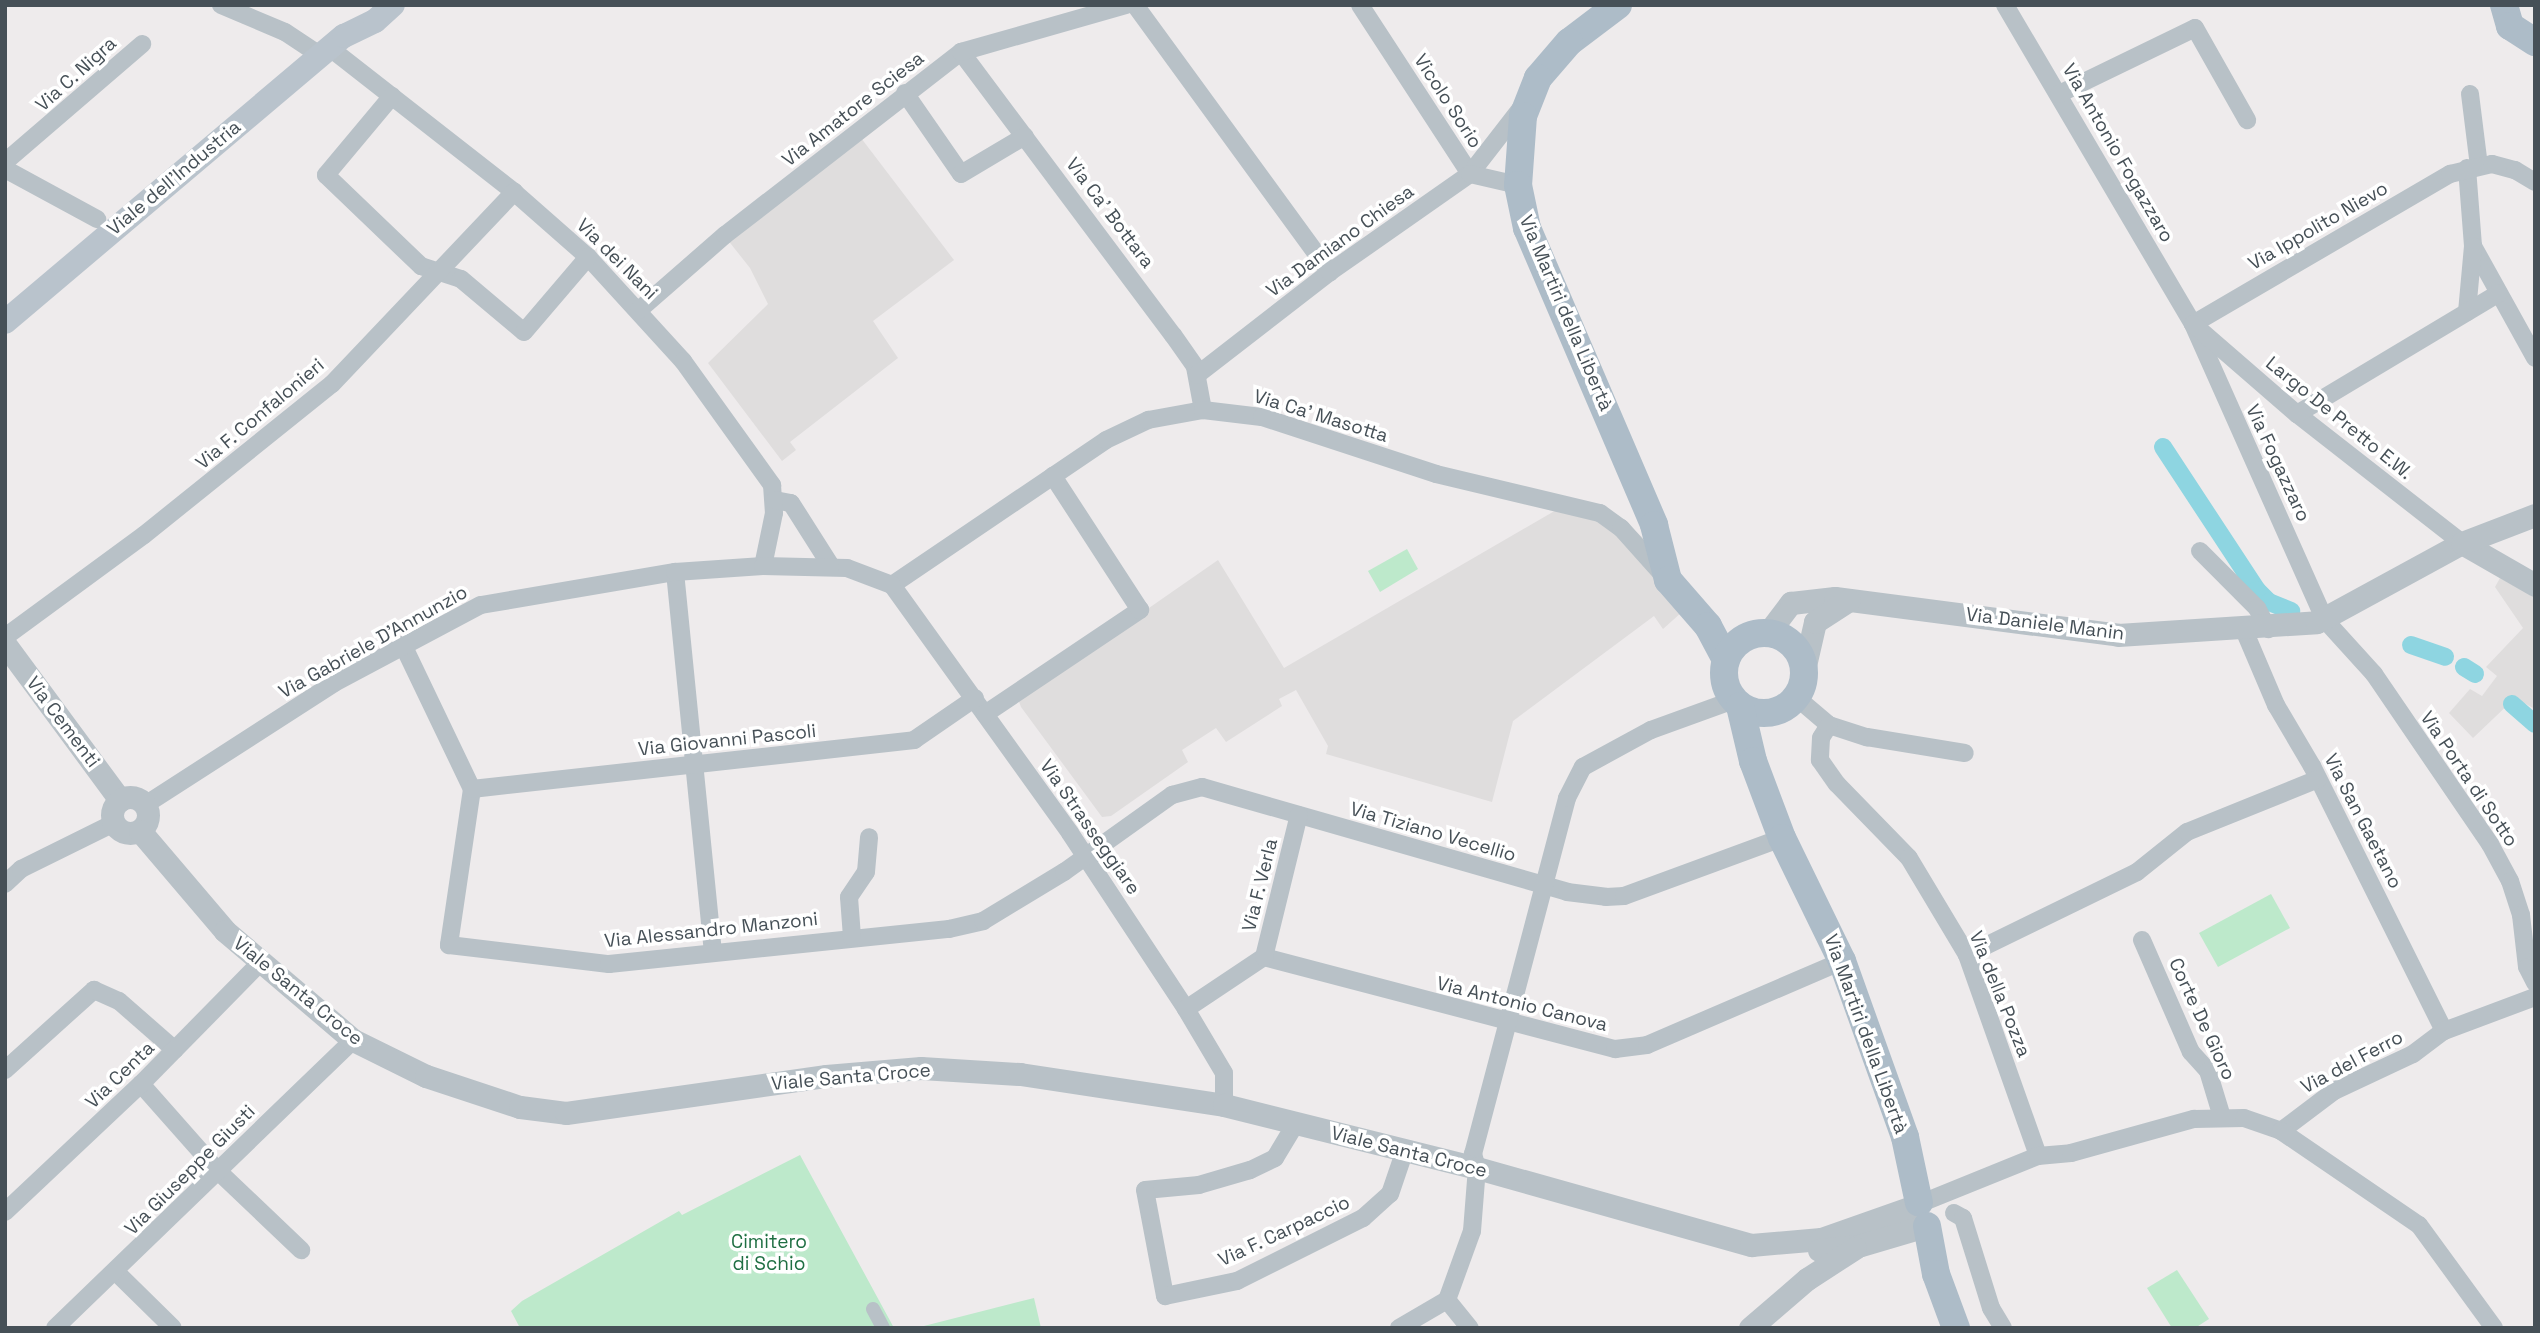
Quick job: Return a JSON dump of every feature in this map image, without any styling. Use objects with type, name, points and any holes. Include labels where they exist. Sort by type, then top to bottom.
[{"type":"main road","name":"Viale dell'Industria","points":[[331,47],[364,5]]},
{"type":"main road","name":"Viale dell'Industria","points":[[5,323],[331,47],[375,21],[393,5]]},
{"type":"main road","name":"Via Martiri della Libertà","points":[[1618,5],[1550,60],[1531,96],[1517,152],[1518,185],[1527,229],[1654,525],[1668,580],[1708,626],[1726,660],[1726,688],[1737,703],[1782,838],[1842,961],[1905,1137],[1936,1274],[1956,1328]]},
{"type":"main road","points":[[2502,8],[2518,35],[2535,42]]},
{"type":"main road","name":"Via Martiri della Libertà","points":[[1688,601],[1796,649],[1804,670]]},
{"type":"main road","points":[[1726,660],[1732,648],[1762,633]]},
{"type":"main road","points":[[1752,754],[1769,713],[1796,698],[1804,670]]},
{"type":"main road","points":[[1737,703],[1769,713]]},
{"type":"street","name":"Via dei Nani","points":[[221,5],[285,32],[331,47],[514,192],[588,257],[639,310],[766,473],[775,500]]},
{"type":"street","name":"Via Amatore Sciesa","points":[[639,310],[905,93],[961,52],[1126,5]]},
{"type":"street","points":[[1135,5],[1330,272]]},
{"type":"street","name":"Vicolo Sorio","points":[[1360,5],[1470,174],[1531,96]]},
{"type":"street","name":"Via Antonio Fogazzaro","points":[[2005,5],[2193,324]]},
{"type":"street","points":[[2059,94],[2195,28],[2247,120]]},
{"type":"street","name":"Via C. Nigra","points":[[5,162],[142,44]]},
{"type":"street","name":"Via Ca' Bottara","points":[[961,52],[1173,335],[1197,375],[1203,410]]},
{"type":"street","points":[[905,93],[961,174],[1025,136]]},
{"type":"street","points":[[2467,312],[2473,246],[2470,94]]},
{"type":"street","points":[[392,96],[326,175],[421,266],[438,275],[461,279],[524,332],[588,257]]},
{"type":"street","points":[[2473,167],[2503,165],[2535,182]]},
{"type":"street","name":"Via Ippolito Nievo","points":[[2193,324],[2473,167]]},
{"type":"street","points":[[5,169],[97,219]]},
{"type":"street","points":[[1470,174],[1518,185]]},
{"type":"street","name":"Via Damiano Chiesa","points":[[1197,375],[1330,272],[1470,174]]},
{"type":"street","name":"Via F. Confalonieri","points":[[5,637],[267,439],[332,384],[514,192]]},
{"type":"street","points":[[2473,246],[2535,358]]},
{"type":"street","points":[[2297,414],[2499,293]]},
{"type":"street","name":"Largo De Pretto E.W.","points":[[2193,324],[2297,414],[2462,543]]},
{"type":"street","name":"Via Fogazzaro","points":[[2193,324],[2325,620]]},
{"type":"street","name":"Via Ca' Masotta","points":[[892,585],[1053,476],[1147,420],[1203,410],[1262,416],[1436,474],[1600,513],[1621,528],[1668,580]]},
{"type":"street","points":[[985,714],[1140,610],[1053,476]]},
{"type":"street","points":[[763,566],[775,500],[791,503],[831,566]]},
{"type":"street","points":[[2325,620],[2462,543],[2524,519]]},
{"type":"street","points":[[2524,519],[2503,539],[2504,556],[2535,583]]},
{"type":"street","points":[[2462,543],[2535,583]]},
{"type":"street","points":[[2200,551],[2257,608],[2268,629]]},
{"type":"street","name":"Via Gabriele D'Annunzio","points":[[145,805],[334,683],[481,605],[675,572],[763,566],[831,566],[874,576],[892,585]]},
{"type":"street","points":[[675,572],[713,950]]},
{"type":"street","name":"Via Strasseggiare","points":[[892,585],[1086,857],[1186,1009],[1224,1073],[1224,1105]]},
{"type":"street","points":[[1762,633],[1783,610],[1798,600],[1812,607],[1815,622],[1804,670]]},
{"type":"street","name":"Via Daniele Manin","points":[[1798,600],[1849,600],[2118,635],[2268,629],[2325,620]]},
{"type":"street","points":[[1815,622],[1849,600]]},
{"type":"street","name":"Via Porta di Sotto","points":[[2325,620],[2374,674],[2490,844],[2528,909],[2527,967],[2535,983]]},
{"type":"street","name":"Via San Gaetano","points":[[2244,630],[2276,705],[2319,779],[2444,1031]]},
{"type":"street","name":"Via Cementi","points":[[5,644],[120,800]]},
{"type":"street","points":[[403,645],[472,789]]},
{"type":"street","name":"Via Giovanni Pascoli","points":[[472,789],[914,740],[975,698]]},
{"type":"street","points":[[1796,698],[1829,724],[1867,737],[1965,753]]},
{"type":"street","points":[[1399,1328],[1447,1300],[1472,1231],[1477,1168],[1473,1154],[1567,798],[1583,768],[1651,730],[1737,703]]},
{"type":"street","name":"Via della Pozza","points":[[1829,724],[1818,751],[1825,769],[1909,858],[1967,955],[2038,1156]]},
{"type":"street","points":[[1967,955],[2137,872],[2187,832],[2319,779]]},
{"type":"street","name":"Via Tiziano Vecellio","points":[[1086,857],[1185,788],[1202,787],[1567,892],[1624,896],[1782,838]]},
{"type":"street","name":"Via Alessandro Manzoni","points":[[472,789],[449,946],[610,964],[713,950],[983,921],[1086,857]]},
{"type":"street","points":[[129,797],[145,805],[148,819],[140,831],[121,831],[114,823],[114,807],[120,800],[129,797]]},
{"type":"street","name":"Via F. Verla","points":[[1186,1009],[1264,957],[1300,815]]},
{"type":"street","points":[[5,884],[21,869],[114,823]]},
{"type":"street","name":"Viale Santa Croce","points":[[140,831],[225,930],[260,963],[353,1040],[426,1076],[520,1107],[566,1114],[813,1077],[921,1068],[1020,1074],[1224,1105],[1477,1168],[1717,1238],[1769,1245],[1858,1246],[1921,1213]]},
{"type":"street","points":[[852,937],[849,897],[866,872],[869,837]]},
{"type":"street","name":"Corte De Gioro","points":[[2142,940],[2192,1052],[2208,1071],[2222,1117]]},
{"type":"street","name":"Via Antonio Canova","points":[[1264,957],[1507,1023],[1615,1049],[1647,1045],[1842,961]]},
{"type":"street","name":"Via Centa","points":[[5,1212],[141,1084],[260,963]]},
{"type":"street","points":[[5,1070],[94,990],[119,1001],[175,1050]]},
{"type":"street","name":"Via del Ferro","points":[[2281,1131],[2334,1091],[2413,1054],[2444,1031],[2535,997]]},
{"type":"street","name":"Via Giuseppe Giusti","points":[[55,1328],[117,1273],[353,1040]]},
{"type":"street","points":[[141,1084],[218,1171],[300,1251]]},
{"type":"street","points":[[1921,1213],[2038,1156],[2071,1153],[2159,1126],[2222,1117],[2244,1118],[2281,1131],[2420,1225],[2494,1328]]},
{"type":"street","name":"Via F. Carpaccio","points":[[1296,1123],[1275,1158],[1250,1170],[1199,1185],[1145,1191],[1165,1296],[1237,1281],[1363,1218],[1390,1194],[1405,1150]]},
{"type":"street","name":"Viale Santa Croce","points":[[1818,1245],[1921,1213]]},
{"type":"street","points":[[1954,1213],[1963,1218],[1991,1308],[2003,1328]]},
{"type":"street","points":[[1807,1279],[1818,1245]]},
{"type":"street","points":[[1750,1328],[1807,1279],[1858,1246]]},
{"type":"street","points":[[117,1273],[173,1328]]},
{"type":"street","points":[[1447,1300],[1470,1328]]},
{"type":"street","points":[[873,1309],[883,1328]]},
{"type":"shaded area","points":[[858,134],[954,260],[873,321],[898,358],[790,442],[796,450],[782,461],[708,363],[768,304],[750,268],[727,239]]},
{"type":"shaded area","points":[[1570,502],[1625,521],[1646,541],[1682,612],[1663,629],[1654,616],[1513,721],[1492,802],[1326,754],[1328,746],[1296,690],[1279,699],[1282,706],[1226,742],[1216,728],[1182,750],[1188,762],[1111,816],[1102,817],[1021,707],[1018,699],[1218,560],[1284,668]]},
{"type":"shaded area","points":[[2500,578],[2535,597],[2535,709],[2515,698],[2473,738],[2449,713],[2470,689],[2482,696],[2497,676],[2486,667],[2523,628],[2495,587]]},
{"type":"green space","points":[[1407,549],[1418,569],[1380,592],[1368,571]]},
{"type":"green space","points":[[2271,894],[2290,928],[2218,967],[2199,933]]},
{"type":"green space","name":"Cimitero di Schio","points":[[800,1155],[894,1328],[520,1328],[511,1311],[522,1301],[679,1211],[682,1215]]},
{"type":"green space","points":[[2177,1270],[2209,1319],[2195,1328],[2172,1328],[2147,1288]]},
{"type":"green space","points":[[1034,1298],[1041,1328],[920,1328],[920,1327]]},
{"type":"waterway","points":[[2163,447],[2257,590],[2269,602],[2291,611]]},
{"type":"waterway","points":[[2411,645],[2445,657]]},
{"type":"waterway","points":[[2464,667],[2475,674]]},
{"type":"waterway","points":[[2512,704],[2535,724]]}]
